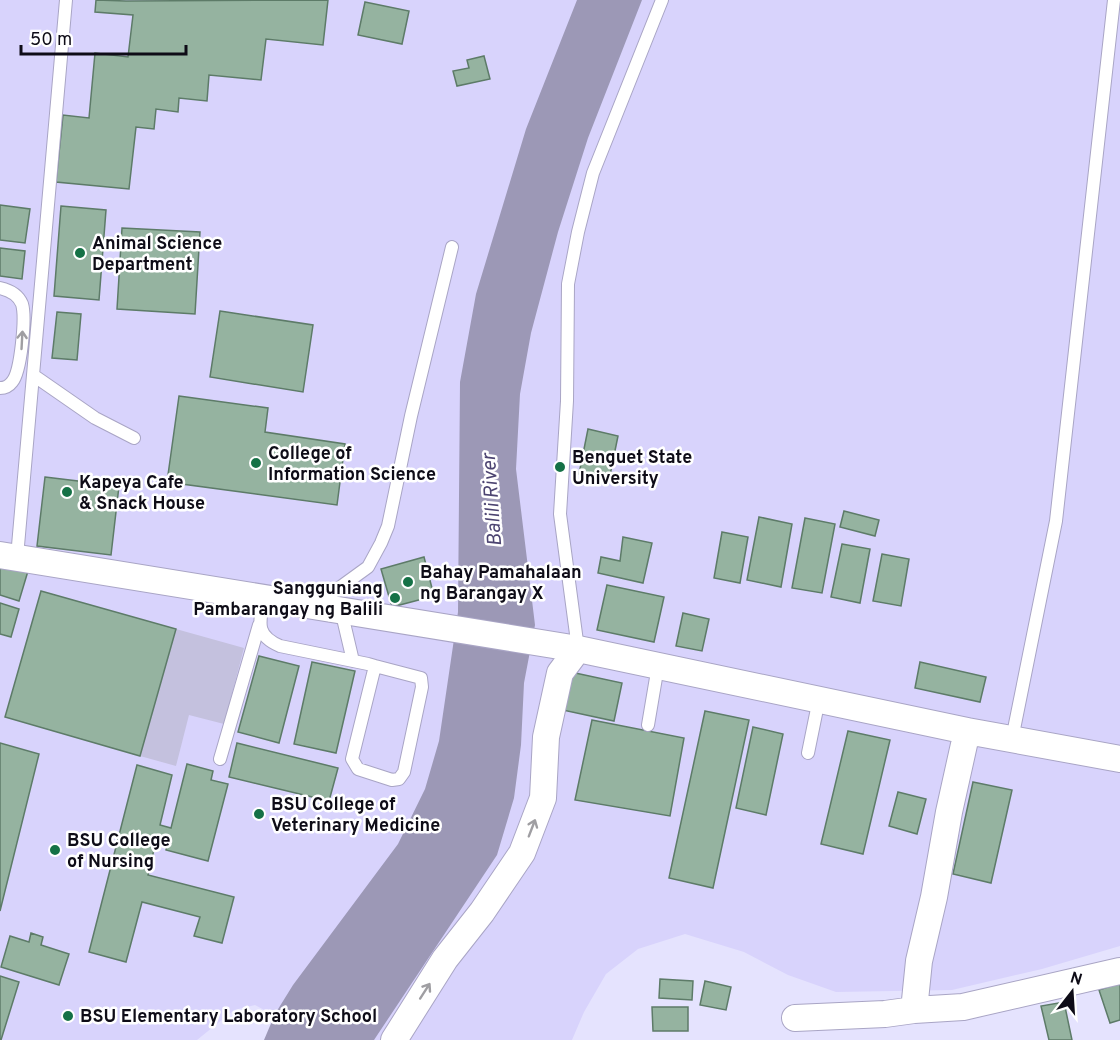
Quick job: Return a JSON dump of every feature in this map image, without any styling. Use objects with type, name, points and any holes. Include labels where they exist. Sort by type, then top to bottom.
[{"type":"street","points":[[8,556],[569,647],[967,731],[1120,759]]},
{"type":"street","points":[[394,1040],[446,959],[482,912],[522,853],[543,798],[546,737],[560,674],[569,647]]},
{"type":"street","points":[[914,1010],[920,961],[967,731]]},
{"type":"street","points":[[795,1018],[885,1014],[963,1007],[1120,971]]},
{"type":"lane","points":[[8,556],[33,375],[66,0]]},
{"type":"lane","points":[[569,647],[560,514],[567,401],[568,284],[593,173],[662,0]]},
{"type":"lane","points":[[1012,739],[1056,521],[1114,0]]},
{"type":"lane","points":[[313,606],[368,567],[388,526],[411,416],[452,247]]},
{"type":"lane","points":[[0,288],[7,289],[16,295],[22,305],[23,319],[20,364],[13,382],[5,388],[0,388]]},
{"type":"lane","points":[[33,375],[95,418],[134,438]]},
{"type":"lane","points":[[220,759],[259,625],[264,597]]},
{"type":"lane","points":[[341,610],[353,661]]},
{"type":"lane","points":[[259,625],[268,639],[280,646],[353,661],[375,666],[421,678],[404,772],[399,779],[392,780],[358,769],[352,759],[375,666]]},
{"type":"lane","points":[[648,725],[658,666]]},
{"type":"lane","points":[[808,753],[819,699]]},
{"type":"shaded area","name":"Benguet State University","points":[[0,0],[1120,0],[1120,946],[1042,969],[952,990],[836,992],[788,975],[744,952],[685,934],[638,949],[606,974],[584,1012],[572,1040],[320,1040],[255,1005],[234,1010],[197,1040],[0,1040]]},
{"type":"shaded area","points":[[176,629],[244,648],[224,724],[189,715],[176,766],[140,756]]},
{"type":"water","name":"Balili River","points":[[577,0],[642,0],[588,138],[558,232],[531,333],[520,394],[516,469],[535,625],[524,683],[521,745],[514,798],[497,855],[374,1040],[264,1040],[275,1014],[293,985],[398,844],[425,789],[439,741],[458,612],[460,382],[476,294],[526,129]]},
{"type":"building","points":[[96,0],[328,0],[323,45],[266,39],[261,80],[209,75],[207,101],[179,98],[178,112],[156,109],[154,129],[136,127],[129,189],[56,182],[63,115],[89,118],[95,53],[128,57],[133,15],[95,12]]},
{"type":"building","points":[[365,2],[409,11],[402,44],[358,35]]},
{"type":"building","points":[[484,56],[490,79],[457,86],[453,71],[469,68],[467,60]]},
{"type":"building","points":[[0,205],[30,209],[25,243],[0,240]]},
{"type":"building","name":"Animal Science Department","points":[[61,206],[106,210],[99,300],[54,296]]},
{"type":"building","points":[[122,228],[200,232],[195,314],[117,309]]},
{"type":"building","points":[[0,248],[25,251],[22,279],[0,276]]},
{"type":"building","points":[[220,311],[313,325],[303,392],[210,377]]},
{"type":"building","points":[[57,312],[81,314],[77,360],[52,358]]},
{"type":"building","name":"College of Information Science","points":[[179,396],[268,408],[265,432],[345,444],[337,505],[167,482]]},
{"type":"building","points":[[588,429],[618,436],[609,480],[579,474]]},
{"type":"building","points":[[45,477],[119,486],[111,555],[37,546]]},
{"type":"building","points":[[844,511],[879,520],[875,536],[840,527]]},
{"type":"building","points":[[759,517],[792,524],[781,587],[747,580]]},
{"type":"building","points":[[805,518],[835,524],[822,593],[792,588]]},
{"type":"building","points":[[722,532],[748,537],[740,583],[714,578]]},
{"type":"building","points":[[623,537],[652,543],[643,583],[598,573],[601,557],[620,561]]},
{"type":"building","points":[[842,544],[870,549],[860,603],[831,597]]},
{"type":"building","points":[[882,554],[909,559],[901,606],[873,601]]},
{"type":"building","name":"Bahay Pamahalaan ng Barangay X","points":[[424,557],[434,596],[392,607],[381,569]]},
{"type":"building","points":[[0,564],[28,571],[19,601],[0,595]]},
{"type":"building","points":[[607,585],[664,597],[654,642],[597,630]]},
{"type":"building","points":[[41,591],[176,629],[140,756],[5,717]]},
{"type":"building","points":[[0,603],[19,609],[11,637],[0,634]]},
{"type":"building","points":[[683,613],[709,619],[702,651],[676,646]]},
{"type":"building","points":[[259,656],[299,666],[279,743],[238,732]]},
{"type":"building","points":[[312,662],[355,671],[336,753],[294,744]]},
{"type":"building","points":[[920,662],[986,677],[980,702],[915,688]]},
{"type":"building","points":[[566,671],[622,683],[614,721],[558,709]]},
{"type":"building","points":[[705,711],[749,720],[713,888],[669,878]]},
{"type":"building","points":[[592,720],[684,738],[670,816],[575,800]]},
{"type":"building","points":[[753,727],[783,734],[766,815],[736,808]]},
{"type":"building","points":[[848,731],[890,740],[863,854],[821,844]]},
{"type":"building","points":[[0,743],[39,754],[0,911]]},
{"type":"building","points":[[237,743],[338,768],[329,801],[229,777]]},
{"type":"building","points":[[187,764],[213,771],[211,780],[228,784],[208,861],[166,850],[167,843],[156,841],[148,875],[234,897],[222,943],[194,936],[200,917],[142,902],[126,962],[89,952],[137,765],[172,775],[160,825],[171,828]]},
{"type":"building","points":[[973,782],[1012,790],[991,883],[953,874]]},
{"type":"building","points":[[898,792],[926,799],[917,834],[889,826]]},
{"type":"building","points":[[31,933],[43,937],[41,945],[69,954],[59,985],[1,967],[10,936],[29,942]]},
{"type":"building","points":[[0,976],[19,982],[1,1040],[0,1040]]},
{"type":"building","points":[[660,979],[693,981],[692,1000],[659,998]]},
{"type":"building","points":[[705,981],[731,987],[726,1010],[700,1005]]},
{"type":"building","points":[[1120,983],[1120,1020],[1110,1023],[1099,990]]},
{"type":"building","points":[[1064,1002],[1072,1040],[1049,1040],[1041,1006]]},
{"type":"building","points":[[652,1007],[688,1007],[688,1031],[653,1031]]},
{"type":"place","name":"Animal Science Department","points":[[80,253]]},
{"type":"place","name":"College of Information Science","points":[[256,463]]},
{"type":"place","name":"Benguet State University","points":[[560,467]]},
{"type":"place","name":"Kapeya Cafe & Snack House","points":[[67,492]]},
{"type":"place","name":"Bahay Pamahalaan ng Barangay X","points":[[408,582]]},
{"type":"place","name":"Sangguniang Pambarangay ng Balili","points":[[395,598]]},
{"type":"place","name":"BSU College of Veterinary Medicine","points":[[259,814]]},
{"type":"place","name":"BSU College of Nursing","points":[[55,850]]},
{"type":"place","name":"BSU Elementary Laboratory School","points":[[68,1016]]}]
